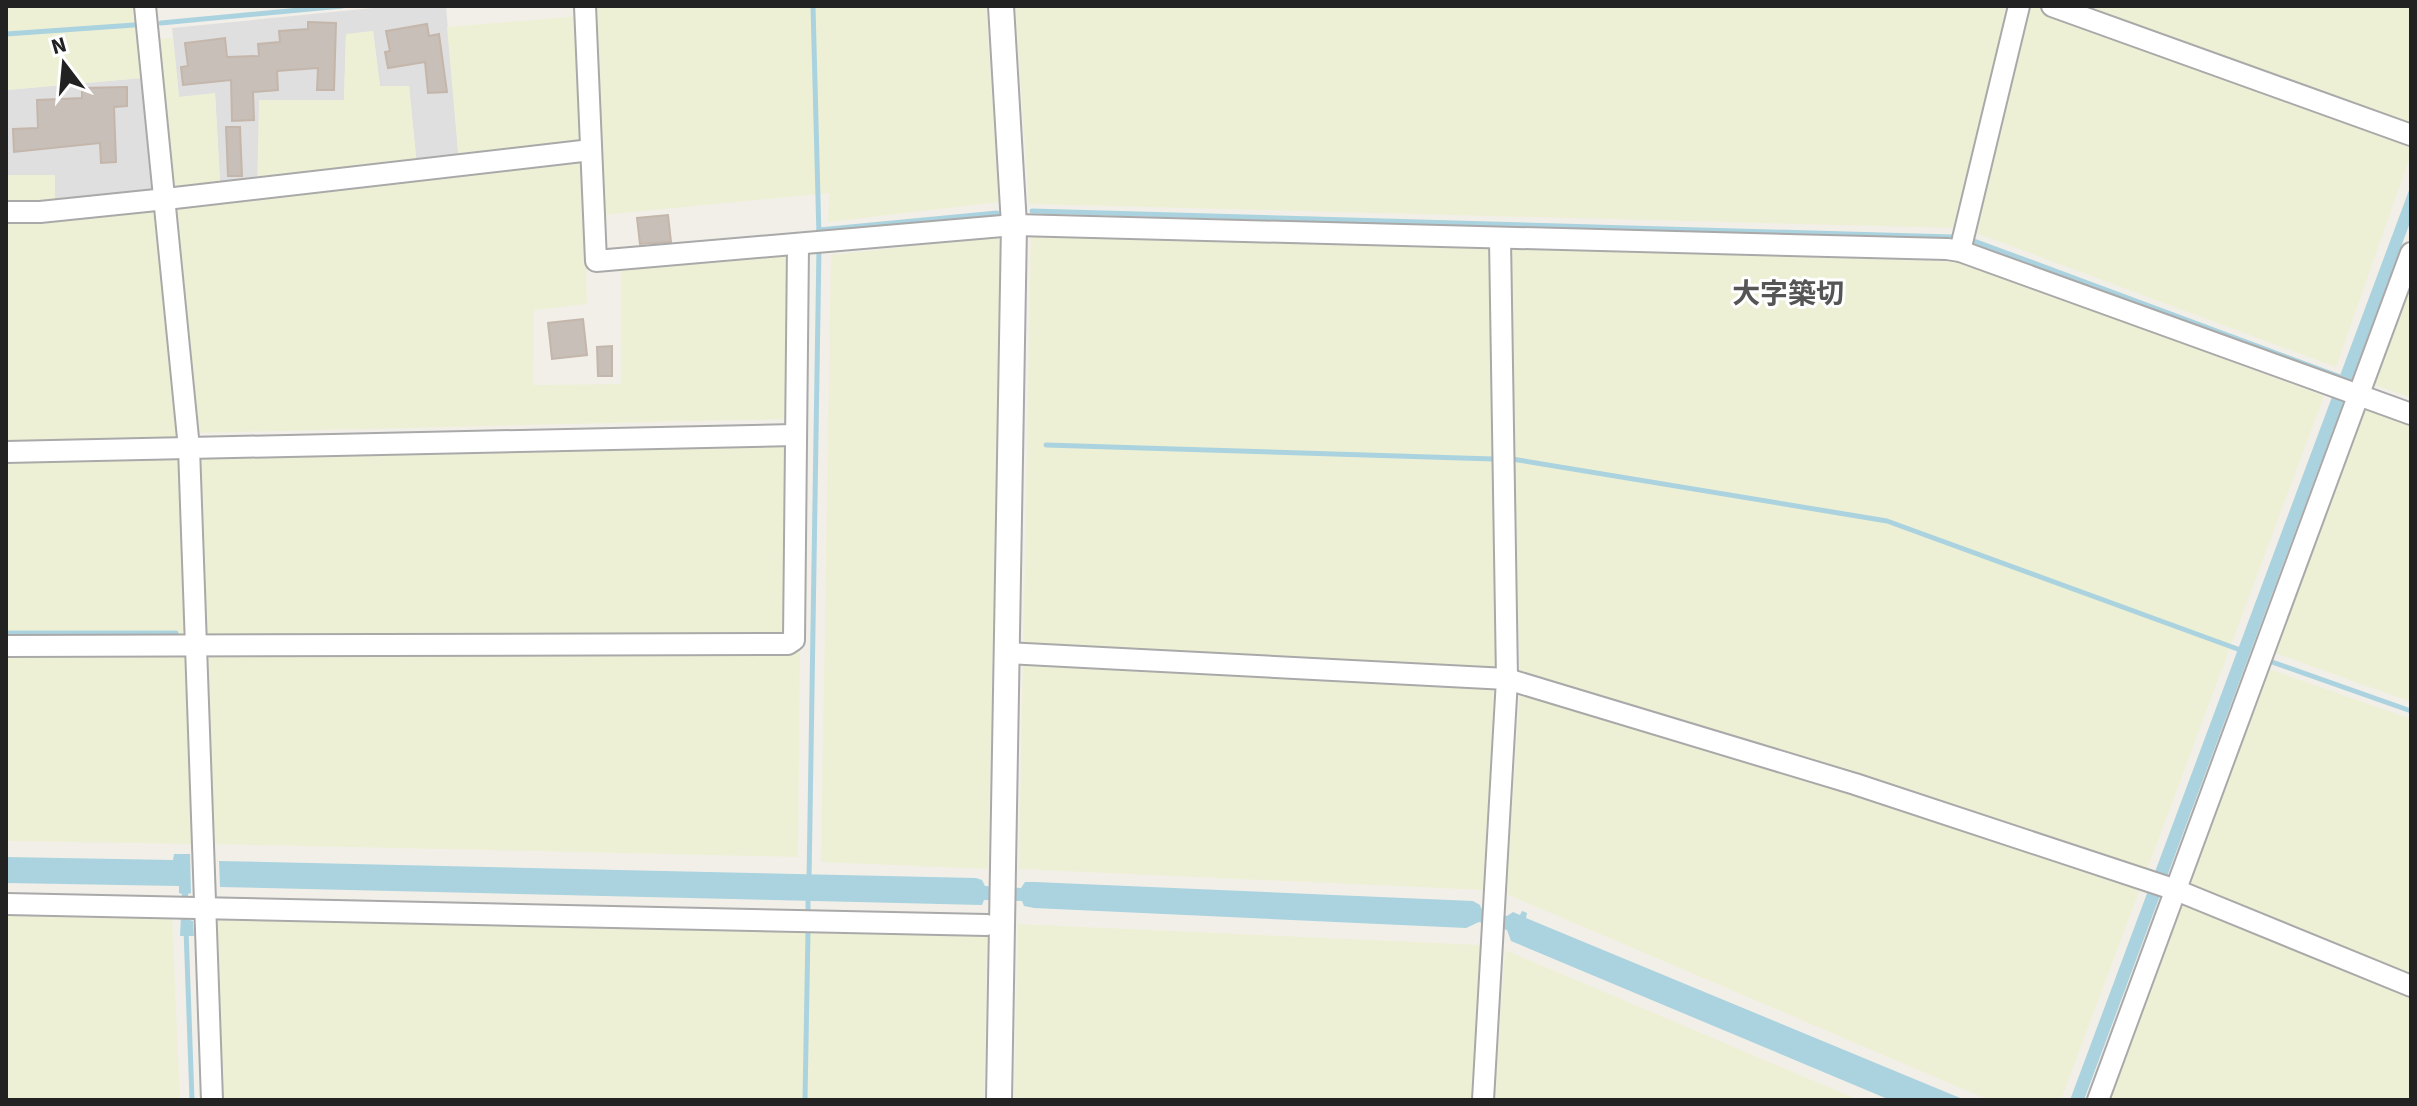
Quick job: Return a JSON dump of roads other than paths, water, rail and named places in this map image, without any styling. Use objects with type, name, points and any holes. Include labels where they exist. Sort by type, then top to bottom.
[{"type":"street","points":[[145,6],[189,448],[202,874],[191,907],[212,1100]]},
{"type":"street","points":[[585,6],[596,261],[1014,225],[1960,251],[2411,414]]},
{"type":"street","points":[[999,1100],[995,918],[1004,876],[1014,225],[1001,6]]},
{"type":"street","points":[[1960,251],[2019,6]]},
{"type":"street","points":[[2052,6],[2411,135]]},
{"type":"street","points":[[6,212],[40,212],[166,199],[591,150]]},
{"type":"street","points":[[1483,1100],[1507,679],[1500,239]]},
{"type":"street","points":[[6,646],[788,644],[794,640],[794,435],[813,244]]},
{"type":"street","points":[[2098,1100],[2164,886],[2347,391],[2411,253]]},
{"type":"street","points":[[6,452],[794,435]]},
{"type":"street","points":[[1006,653],[1507,679],[1855,784],[2164,886],[2411,986]]},
{"type":"street","points":[[6,904],[995,918]]},
{"type":"water","points":[[2411,185],[2411,220],[2084,1100],[2070,1100]]},
{"type":"water","points":[[174,854],[190,854],[191,893],[188,894],[187,919],[193,921],[194,936],[180,936],[182,894],[179,893],[179,886],[6,883],[6,857],[173,860]]},
{"type":"water","points":[[219,861],[976,878],[982,880],[985,886],[1021,888],[1025,882],[1035,882],[1473,901],[1481,908],[1507,916],[1513,912],[1520,915],[1522,911],[1527,913],[1526,918],[1965,1100],[1890,1100],[1511,941],[1507,930],[1479,922],[1466,928],[1034,908],[1024,906],[1022,901],[984,900],[982,905],[220,887]]},
{"type":"waterway","points":[[161,23],[342,6]]},
{"type":"waterway","points":[[813,6],[819,237]]},
{"type":"waterway","points":[[6,34],[134,25]]},
{"type":"waterway","points":[[1032,211],[1952,237]]},
{"type":"waterway","points":[[819,230],[997,213]]},
{"type":"waterway","points":[[1974,241],[2343,378]]},
{"type":"waterway","points":[[809,881],[819,247]]},
{"type":"waterway","points":[[1046,445],[1493,459]]},
{"type":"waterway","points":[[1512,459],[1887,521],[2243,651]]},
{"type":"waterway","points":[[6,633],[176,633]]},
{"type":"waterway","points":[[2272,662],[2411,711]]},
{"type":"waterway","points":[[808,895],[808,911]]},
{"type":"waterway","points":[[186,929],[192,1100]]},
{"type":"waterway","points":[[805,1100],[808,931]]},
{"type":"district","name":"大字築切","points":[[1788,293]]}]
